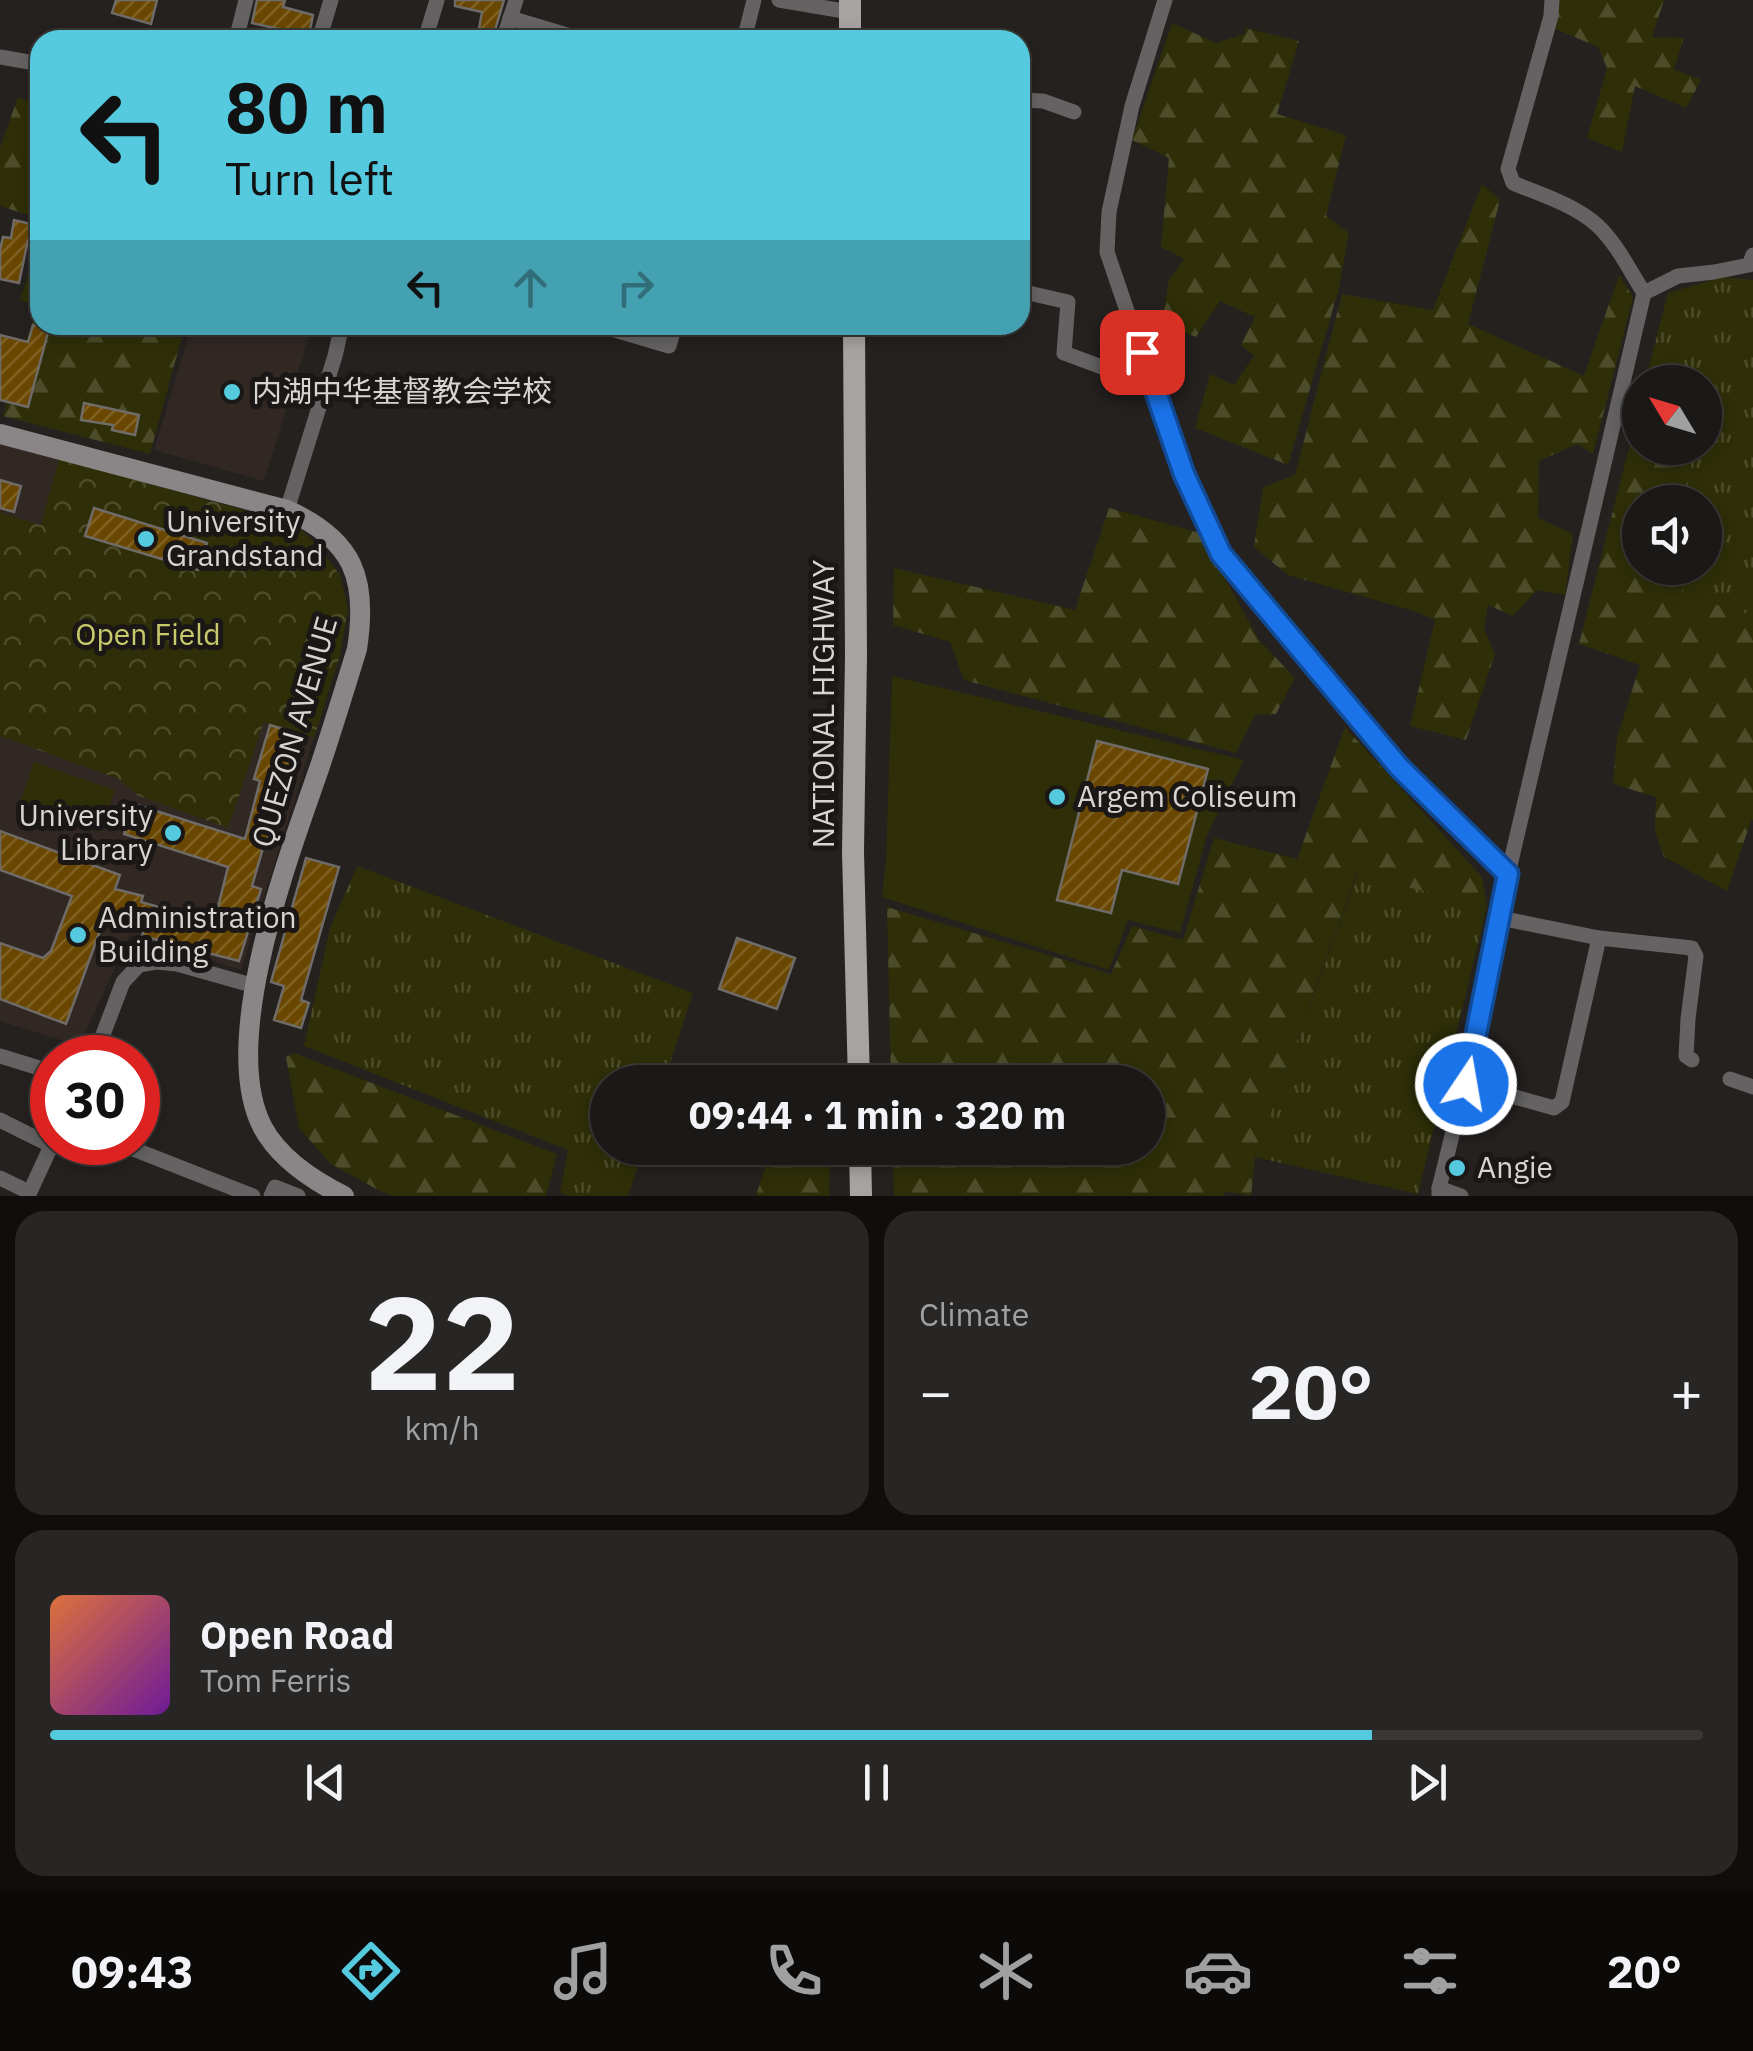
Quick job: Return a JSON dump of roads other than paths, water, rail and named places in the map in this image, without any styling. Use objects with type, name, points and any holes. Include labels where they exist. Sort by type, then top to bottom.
[{"type":"main road","name":"NATIONAL HIGHWAY","points":[[854,335],[854,852],[859,1065]]},
{"type":"main road","name":"QUEZON AVENUE","points":[[0,434],[287,510],[325,530],[340,545],[354,570],[362,619],[357,649],[273,912],[256,986],[248,1065],[257,1114],[264,1128],[287,1158],[341,1195]]},
{"type":"main road","points":[[860,1165],[860,1196]]},
{"type":"street","points":[[238,30],[246,0]]},
{"type":"street","points":[[322,30],[330,0]]},
{"type":"street","points":[[428,30],[437,0]]},
{"type":"street","points":[[507,30],[516,0]]},
{"type":"street","points":[[746,30],[754,0]]},
{"type":"street","points":[[779,0],[850,6]]},
{"type":"street","points":[[1166,0],[1132,106],[1109,212],[1107,252],[1184,474],[1221,554],[1399,767],[1508,874]]},
{"type":"street","points":[[1461,1196],[1439,1192],[1466,1084],[1508,874],[1644,293],[1598,226],[1567,205],[1513,183],[1508,169],[1552,0]]},
{"type":"street","points":[[510,18],[550,30]]},
{"type":"street","points":[[0,57],[30,62]]},
{"type":"street","points":[[1030,101],[1074,112]]},
{"type":"street","points":[[1644,293],[1678,276],[1752,262]]},
{"type":"street","points":[[1030,293],[1068,302],[1064,353],[1153,386]]},
{"type":"street","points":[[287,510],[340,335]]},
{"type":"street","points":[[632,335],[670,346],[673,335]]},
{"type":"street","points":[[1500,918],[1599,938],[1692,948],[1696,956],[1686,1056],[1692,1060]]},
{"type":"street","points":[[1466,1084],[1554,1108],[1562,1102],[1599,938]]},
{"type":"street","points":[[102,1035],[122,982],[139,965],[177,964],[256,986]]},
{"type":"street","points":[[0,1056],[30,1065]]},
{"type":"street","points":[[1730,1079],[1753,1087]]},
{"type":"street","points":[[0,1120],[30,1134]]},
{"type":"street","points":[[160,1162],[223,1191],[253,1196]]},
{"type":"street","points":[[0,1178],[29,1194],[42,1165]]},
{"type":"street","points":[[271,1196],[276,1186],[298,1196]]},
{"type":"place","name":"内湖中华基督教会学校","points":[[232,392]]},
{"type":"place","name":"University Grandstand","points":[[146,539]]},
{"type":"place","name":"Argem Coliseum","points":[[1057,797]]},
{"type":"place","name":"University Library","points":[[173,833]]},
{"type":"place","name":"Administration Building","points":[[78,935]]},
{"type":"place","name":"Angie","points":[[1457,1168]]},
{"type":"park label","name":"Open Field","points":[[148,635]]}]
